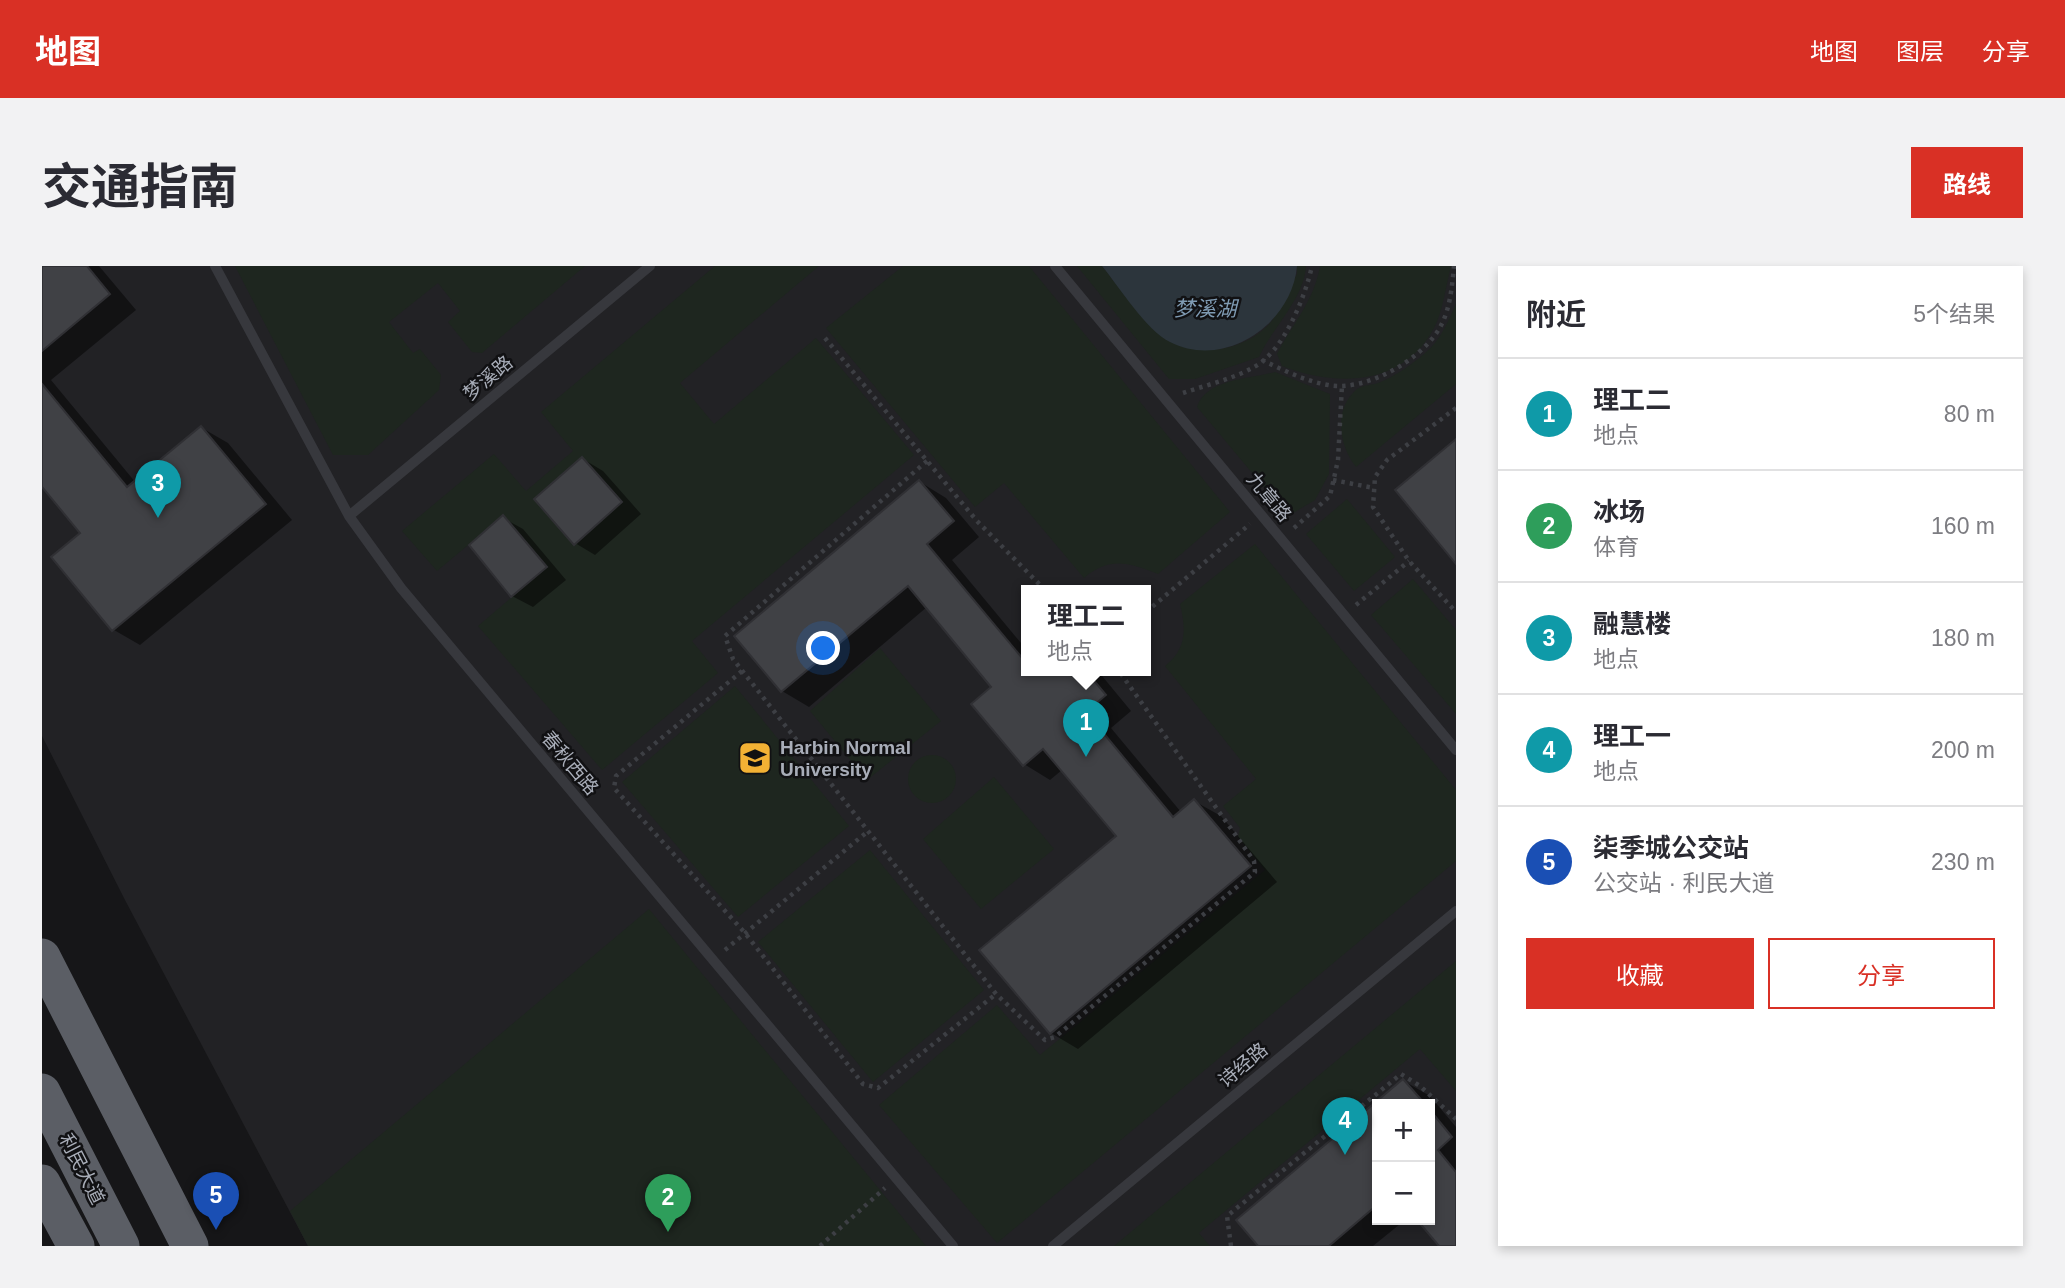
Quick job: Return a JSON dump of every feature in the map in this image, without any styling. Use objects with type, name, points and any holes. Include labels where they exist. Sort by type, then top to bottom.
[{"type":"highway","points":[[42,957],[190,1246]]},
{"type":"highway","name":"利民大道","points":[[42,1092],[121,1246]]},
{"type":"highway","points":[[42,1183],[76,1246]]},
{"type":"lane","name":"春秋西路","points":[[215,266],[349,516],[401,588],[953,1246]]},
{"type":"lane","name":"梦溪路","points":[[349,516],[650,266]]},
{"type":"lane","name":"九章路","points":[[1055,266],[1456,750]]},
{"type":"lane","name":"诗经路","points":[[1053,1246],[1456,911]]},
{"type":"path","points":[[1165,399],[1256,367],[1279,341],[1306,296],[1312,266]]},
{"type":"path","points":[[1262,360],[1330,386],[1371,382],[1409,361],[1439,329],[1451,294],[1454,266]]},
{"type":"path","points":[[825,338],[977,521],[1040,585]]},
{"type":"path","points":[[1281,539],[1330,496],[1338,460],[1342,385]]},
{"type":"path","points":[[1456,408],[1387,460],[1375,477],[1373,507],[1409,561],[1456,612]]},
{"type":"path","points":[[926,461],[725,636],[733,659],[867,832],[996,994],[1045,1040],[1055,1037],[1255,872],[1254,861],[1123,676]]},
{"type":"path","points":[[1333,480],[1374,488]]},
{"type":"path","points":[[1151,608],[1261,515]]},
{"type":"path","points":[[1344,615],[1409,561]]},
{"type":"path","points":[[742,671],[616,776],[614,788],[745,933],[863,1084],[878,1088],[996,994]]},
{"type":"path","points":[[713,960],[867,832]]},
{"type":"path","points":[[1231,1246],[1227,1216],[1401,1074],[1420,1086],[1456,1119]]},
{"type":"path","points":[[820,1246],[896,1178]]},
{"type":"shaded area","name":"Harbin Normal University","points":[[42,266],[1456,266],[1456,1246],[308,1246],[125,900],[42,736]]},
{"type":"shaded area","points":[[235,266],[585,266],[482,353],[472,352],[448,322],[460,311],[438,283],[389,322],[413,353],[420,349],[441,375],[439,390],[368,455],[333,455]]},
{"type":"shaded area","points":[[715,266],[819,266],[680,383],[714,424],[816,338],[914,455],[692,641],[718,673],[602,770],[478,626],[546,568],[503,516],[437,571],[402,531],[494,454],[526,491],[573,451],[541,412]]},
{"type":"shaded area","points":[[903,266],[1029,266],[1230,512],[1158,574],[1129,565],[1111,564],[1084,578],[1004,483],[975,507],[826,328]]},
{"type":"shaded area","points":[[1077,266],[1102,266],[1140,315],[1167,339],[1181,346],[1214,349],[1230,347],[1259,333],[1278,311],[1297,274],[1297,266],[1306,266],[1294,302],[1259,357],[1195,379],[1169,379]]},
{"type":"shaded area","points":[[1320,266],[1451,266],[1437,321],[1421,347],[1405,362],[1386,371],[1345,379],[1302,373],[1282,366],[1277,354],[1308,301]]},
{"type":"shaded area","points":[[1456,304],[1456,384],[1356,467],[1346,449],[1341,428],[1344,407],[1349,397],[1359,388],[1396,374],[1430,349],[1447,324]]},
{"type":"shaded area","points":[[1275,372],[1330,394],[1329,474],[1315,500],[1288,516],[1197,407],[1209,391],[1219,385]]},
{"type":"shaded area","points":[[1347,499],[1395,557],[1354,591],[1306,534]]},
{"type":"shaded area","points":[[1255,544],[1456,790],[1456,861],[997,1243],[879,1105],[997,1005],[1040,1055],[1265,870],[1238,837],[1240,828],[1223,806],[1256,779],[1165,666],[1177,653],[1183,638],[1180,604]]},
{"type":"shaded area","points":[[1413,579],[1456,630],[1456,714],[1371,615]]},
{"type":"shaded area","points":[[880,648],[941,721],[867,780],[810,711]]},
{"type":"shaded area","points":[[735,686],[849,826],[738,917],[622,782]]},
{"type":"shaded area","points":[[932,755],[949,762],[956,779],[949,796],[932,803],[915,796],[908,779],[915,762]]},
{"type":"shaded area","points":[[994,777],[1054,849],[981,909],[923,839]]},
{"type":"shaded area","points":[[870,850],[984,990],[873,1082],[758,942]]},
{"type":"shaded area","points":[[649,909],[926,1246],[308,1246],[290,1211]]},
{"type":"shaded area","points":[[1456,961],[1456,1091],[1420,1049],[1199,1233],[1210,1246],[1114,1246]]},
{"type":"water","name":"梦溪湖","points":[[1102,266],[1297,266],[1292,287],[1283,306],[1269,323],[1233,346],[1212,350],[1191,349],[1161,336],[1143,318]]},
{"type":"building","points":[[42,266],[87,266],[110,294],[42,351]]},
{"type":"building","points":[[42,384],[127,487],[201,426],[266,504],[112,631],[51,557],[80,533],[42,487]]},
{"type":"building","points":[[1456,439],[1456,564],[1395,490]]},
{"type":"building","points":[[582,457],[622,502],[574,545],[534,499]]},
{"type":"building","points":[[919,480],[954,521],[927,544],[1021,657],[1021,676],[1090,676],[1106,695],[1086,712],[1173,817],[1194,799],[1251,866],[1050,1034],[979,950],[1116,836],[1043,749],[1023,766],[971,704],[991,687],[908,586],[781,692],[734,636]]},
{"type":"building","points":[[503,515],[547,567],[511,597],[469,545]]},
{"type":"building","points":[[1403,1079],[1421,1099],[1379,1099]]},
{"type":"building","points":[[1372,1105],[1372,1209],[1329,1246],[1258,1246],[1236,1220]]},
{"type":"building","points":[[1435,1116],[1452,1137],[1438,1150],[1456,1172],[1456,1246],[1439,1246],[1421,1225],[1435,1225]]},
{"type":"place","name":"融慧楼","points":[[158,518]]},
{"type":"place","name":"理工二","points":[[1086,757]]},
{"type":"place","name":"Harbin Normal University","points":[[755,758]]},
{"type":"place","name":"理工一","points":[[1345,1155]]},
{"type":"place","name":"柒季城公交站","points":[[216,1230]]},
{"type":"place","name":"冰场","points":[[668,1232]]}]
